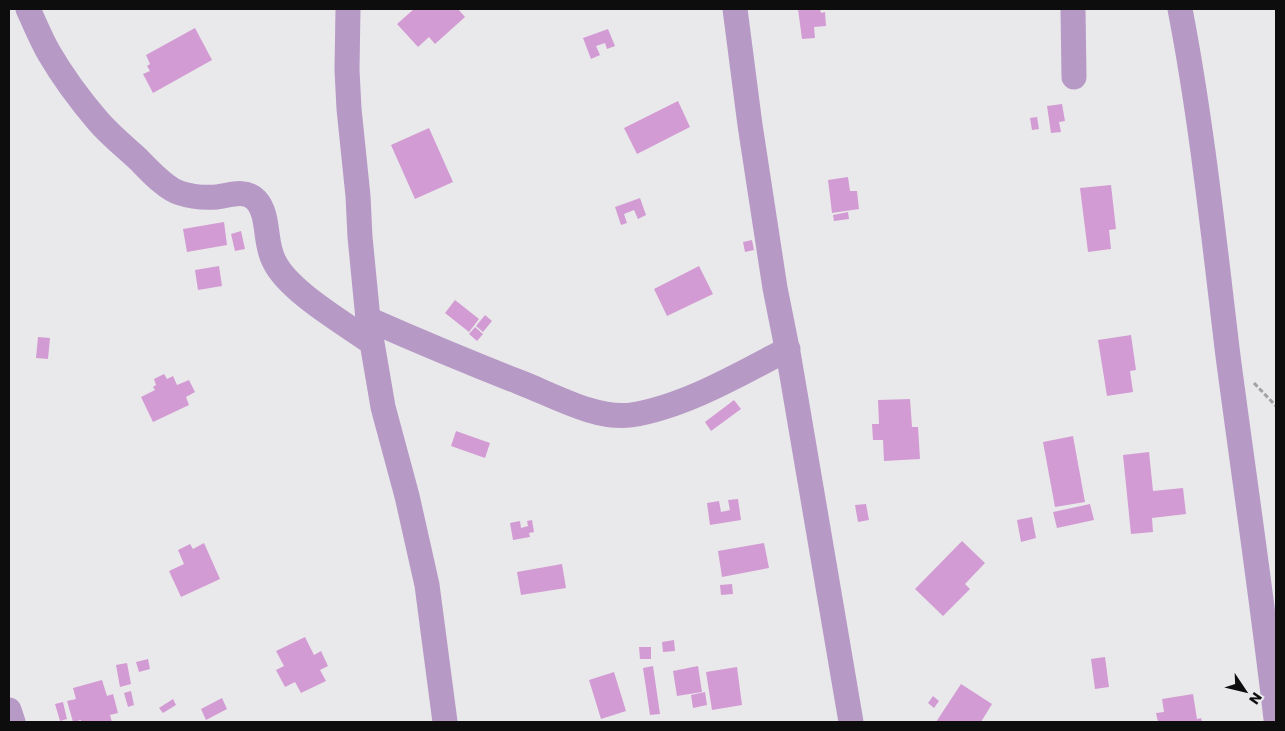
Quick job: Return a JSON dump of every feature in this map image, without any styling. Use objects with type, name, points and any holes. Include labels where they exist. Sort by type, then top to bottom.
[{"type":"street","points":[[28,9],[48,52],[70,86],[98,121],[159,180],[177,192],[196,197],[217,197],[240,193],[249,195],[257,201],[263,211],[270,253],[282,274],[303,294],[370,331],[452,354],[586,409],[607,415],[631,415],[670,405],[728,380],[788,349]]},
{"type":"street","points":[[348,9],[349,109],[370,331],[383,407],[427,585],[445,722]]},
{"type":"street","points":[[735,9],[754,153],[775,288],[788,349],[851,722]]},
{"type":"street","points":[[1073,9],[1074,77]]},
{"type":"street","points":[[1180,9],[1194,80],[1276,719]]},
{"type":"street","points":[[9,710],[13,722]]},
{"type":"building","points":[[414,9],[458,9],[465,17],[435,44],[429,37],[418,47],[397,24]]},
{"type":"building","points":[[798,9],[820,9],[821,13],[825,12],[826,26],[814,27],[815,38],[802,39]]},
{"type":"building","points":[[195,28],[212,60],[153,93],[143,74],[150,71],[147,66],[150,64],[146,55]]},
{"type":"building","points":[[608,29],[615,46],[607,49],[605,43],[596,46],[600,55],[591,59],[583,38]]},
{"type":"building","points":[[678,101],[690,127],[637,154],[624,128]]},
{"type":"building","points":[[1062,104],[1065,121],[1059,122],[1061,132],[1051,133],[1047,106]]},
{"type":"building","points":[[1037,117],[1039,129],[1032,130],[1030,118]]},
{"type":"building","points":[[429,128],[453,182],[415,199],[391,145]]},
{"type":"building","points":[[848,177],[850,191],[857,191],[859,209],[832,213],[828,180]]},
{"type":"building","points":[[1111,185],[1116,229],[1109,230],[1111,249],[1088,252],[1080,188]]},
{"type":"building","points":[[640,198],[646,215],[638,219],[634,210],[624,214],[627,223],[621,225],[615,207]]},
{"type":"building","points":[[848,212],[849,219],[834,221],[833,215]]},
{"type":"building","points":[[224,222],[227,245],[187,252],[183,229]]},
{"type":"building","points":[[241,231],[245,249],[235,251],[231,234]]},
{"type":"building","points":[[752,240],[754,250],[745,252],[743,242]]},
{"type":"building","points":[[219,266],[222,286],[198,290],[195,270]]},
{"type":"building","points":[[699,266],[713,294],[667,316],[654,289]]},
{"type":"building","points":[[455,300],[479,319],[469,332],[445,313]]},
{"type":"building","points":[[485,315],[492,321],[483,332],[476,326]]},
{"type":"building","points":[[475,327],[483,334],[477,341],[469,334]]},
{"type":"building","points":[[1131,335],[1136,370],[1130,371],[1133,392],[1107,396],[1098,340]]},
{"type":"building","points":[[38,337],[50,338],[48,359],[36,358]]},
{"type":"building","points":[[164,374],[167,379],[173,376],[177,385],[189,380],[195,392],[186,397],[189,405],[153,422],[141,397],[155,390],[153,387],[156,385],[154,379]]},
{"type":"building","points":[[910,399],[912,427],[918,427],[920,459],[884,461],[883,440],[873,440],[872,424],[879,424],[878,400]]},
{"type":"building","points":[[734,400],[741,409],[711,431],[705,422]]},
{"type":"building","points":[[456,431],[490,443],[485,458],[451,446]]},
{"type":"building","points":[[1073,436],[1085,502],[1055,507],[1043,442]]},
{"type":"building","points":[[1149,452],[1153,491],[1183,488],[1186,514],[1152,518],[1153,532],[1131,534],[1123,455]]},
{"type":"building","points":[[738,499],[741,520],[710,525],[707,503],[719,501],[721,512],[730,510],[728,500]]},
{"type":"building","points":[[866,504],[869,520],[858,522],[855,505]]},
{"type":"building","points":[[1090,504],[1094,520],[1057,528],[1053,512]]},
{"type":"building","points":[[1032,517],[1036,538],[1021,542],[1017,520]]},
{"type":"building","points":[[532,520],[534,532],[529,533],[530,537],[513,540],[510,523],[520,521],[521,528],[528,526],[527,521]]},
{"type":"building","points":[[962,541],[985,563],[965,584],[970,589],[943,616],[915,589]]},
{"type":"building","points":[[204,543],[220,579],[181,597],[169,571],[184,564],[178,550],[190,544],[193,549]]},
{"type":"building","points":[[764,543],[769,568],[722,577],[718,551]]},
{"type":"building","points":[[562,564],[566,588],[521,595],[517,572]]},
{"type":"building","points":[[732,584],[733,594],[721,595],[720,585]]},
{"type":"building","points":[[305,637],[314,655],[321,651],[328,666],[320,670],[326,681],[301,693],[295,682],[285,687],[276,670],[284,666],[276,651]]},
{"type":"building","points":[[674,640],[675,651],[663,652],[662,642]]},
{"type":"building","points":[[639,647],[651,647],[651,659],[640,659]]},
{"type":"building","points":[[1105,657],[1109,687],[1095,689],[1091,659]]},
{"type":"building","points":[[148,659],[150,669],[139,672],[136,662]]},
{"type":"building","points":[[127,663],[131,684],[120,687],[116,665]]},
{"type":"building","points":[[653,666],[660,714],[650,715],[643,668]]},
{"type":"building","points":[[698,666],[702,692],[677,696],[673,671]]},
{"type":"building","points":[[737,667],[742,705],[712,710],[706,672]]},
{"type":"building","points":[[614,672],[626,711],[601,719],[589,680]]},
{"type":"building","points":[[102,680],[107,696],[113,694],[118,713],[110,715],[112,722],[81,722],[81,720],[73,722],[67,701],[76,699],[73,688]]},
{"type":"building","points":[[961,684],[992,704],[981,722],[936,722]]},
{"type":"building","points":[[131,691],[134,705],[128,707],[124,693]]},
{"type":"building","points":[[705,692],[707,705],[693,708],[691,695]]},
{"type":"building","points":[[1193,694],[1197,719],[1201,718],[1202,722],[1158,722],[1156,713],[1164,712],[1162,699]]},
{"type":"building","points":[[933,696],[939,701],[934,708],[928,703]]},
{"type":"building","points":[[222,698],[227,709],[206,720],[201,709]]},
{"type":"building","points":[[173,699],[176,705],[163,713],[159,708]]},
{"type":"building","points":[[63,702],[67,719],[60,721],[55,704]]}]
